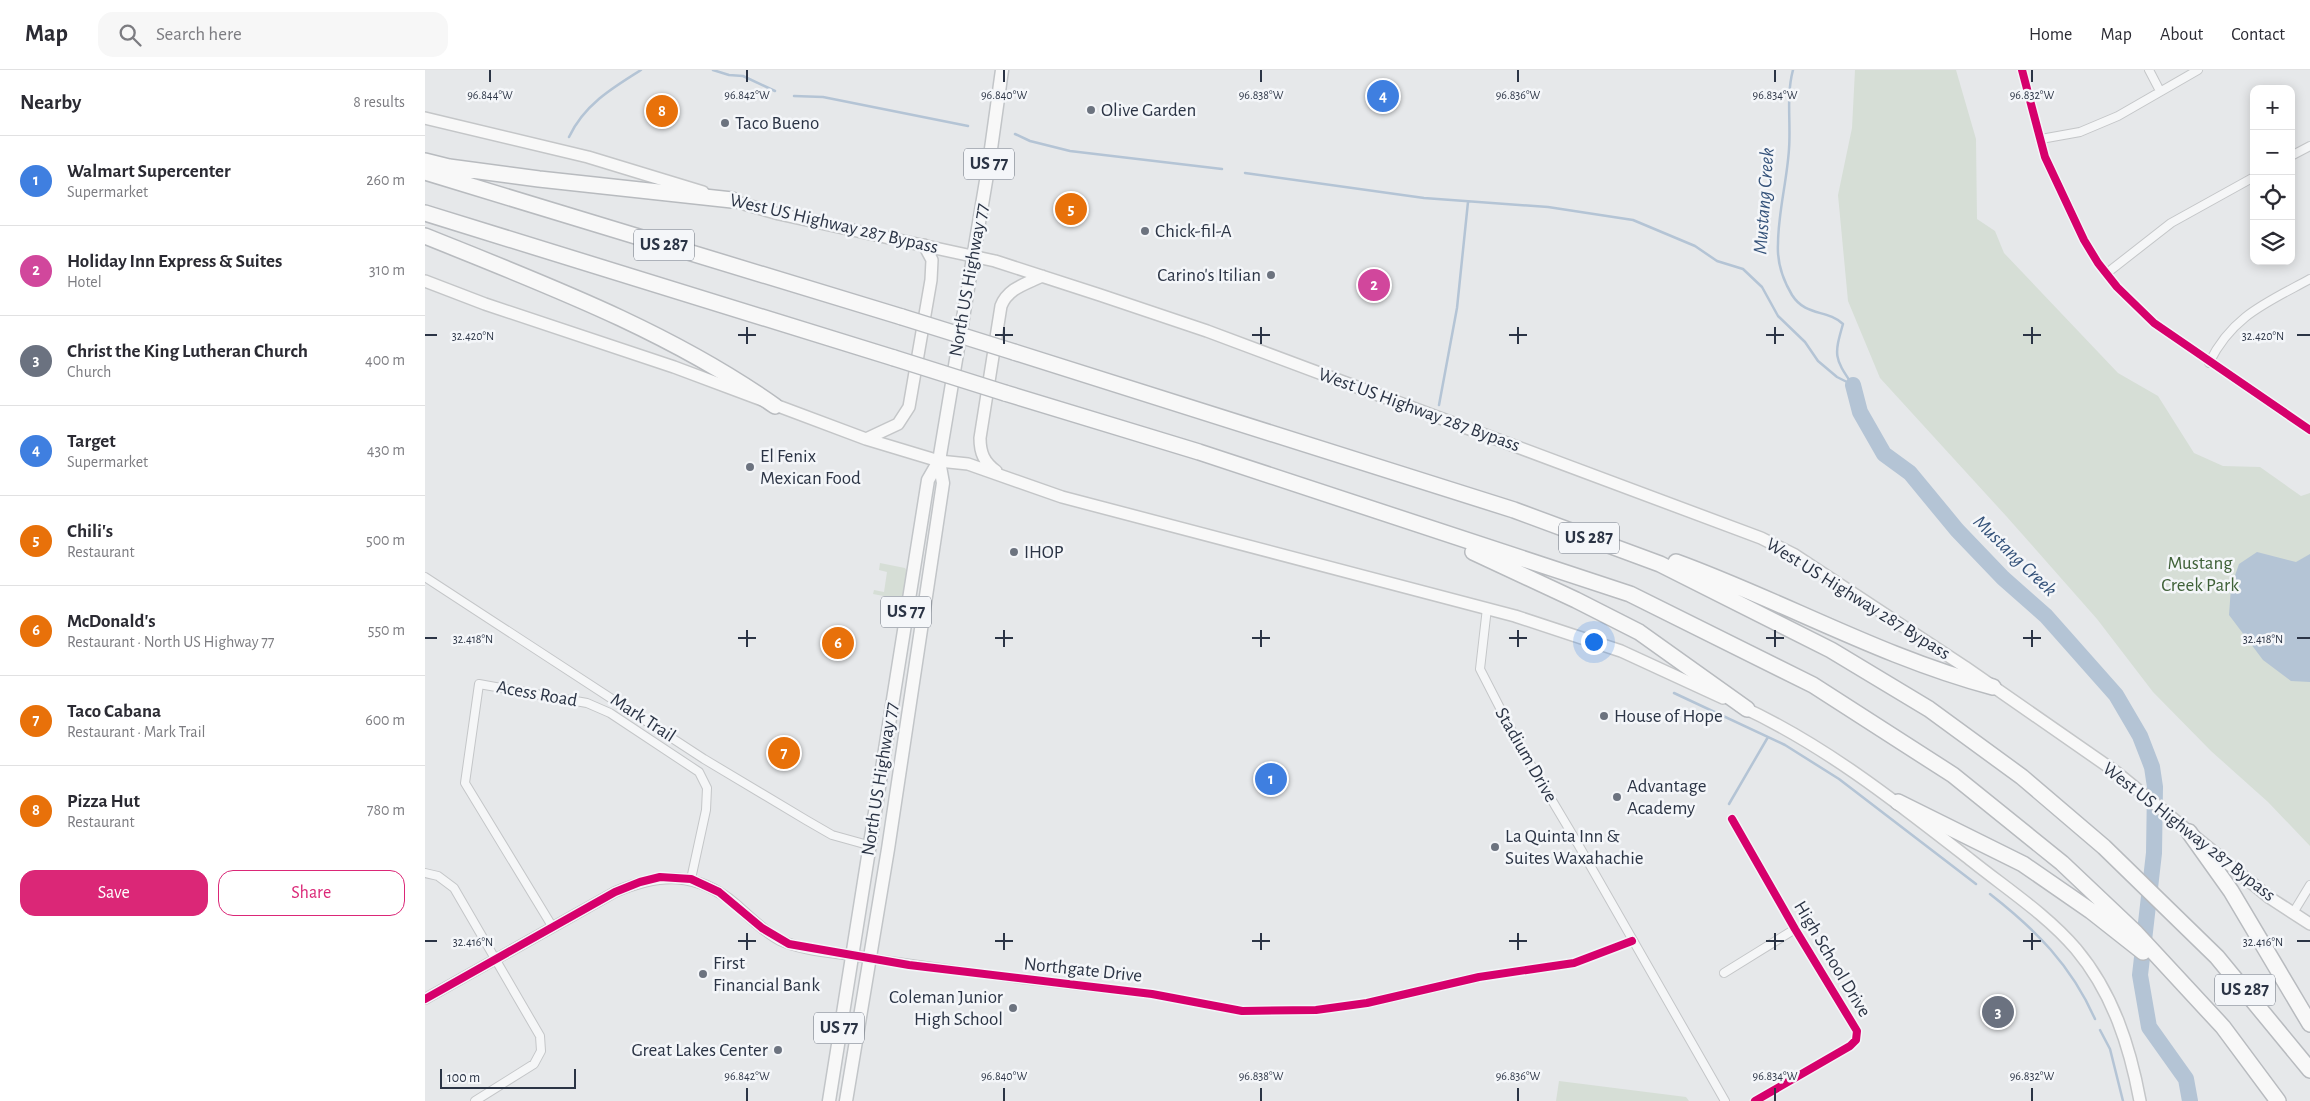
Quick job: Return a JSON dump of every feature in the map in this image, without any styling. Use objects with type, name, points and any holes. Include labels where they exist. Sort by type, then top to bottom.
[{"type":"highway","points":[[425,161],[449,167],[539,179],[732,200]]},
{"type":"highway","name":"US 287","points":[[425,172],[902,317],[1505,507],[1660,564],[1831,650],[1929,709],[2022,777],[2105,847],[2217,957],[2310,1070]]},
{"type":"highway","name":"US 287","points":[[425,213],[1208,456],[1630,594],[1813,685],[1953,775],[2063,863],[2104,902],[2223,1027],[2278,1101]]},
{"type":"highway","points":[[425,236],[549,286],[630,323],[743,383],[775,406]]},
{"type":"highway","points":[[1425,527],[1639,632],[1747,709]]},
{"type":"highway","points":[[1639,556],[1657,556],[1678,563],[1886,652],[1944,674],[1993,687]]},
{"type":"highway","points":[[1898,802],[2023,864],[2101,919],[2176,978]]},
{"type":"highway","points":[[2185,828],[2231,891],[2310,1024]]},
{"type":"main road","name":"North US Highway 77","points":[[846,1101],[900,772],[943,483],[939,461],[1002,70]]},
{"type":"main road","name":"West US Highway 287 Bypass","points":[[425,118],[588,157],[779,214],[995,261],[1207,331],[1761,538],[1816,568],[2116,772],[2270,898],[2310,924]]},
{"type":"main road","points":[[866,439],[898,424],[909,407],[931,280],[932,260],[924,245]]},
{"type":"main road","points":[[1001,474],[985,462],[980,447],[1001,306],[1004,299],[1014,289],[1042,276]]},
{"type":"main road","points":[[425,281],[494,307],[674,367],[866,439],[939,461],[968,464],[1062,497],[1487,608],[1621,651],[1747,709],[1817,748],[1898,802],[2033,909],[2076,950],[2101,986],[2118,1019],[2131,1056],[2141,1101]]},
{"type":"main road","name":"North US Highway 77","points":[[829,1101],[867,867],[868,845],[928,480],[939,461]]},
{"type":"main road","points":[[881,766],[900,772]]},
{"type":"street","points":[[2022,70],[2045,157],[2084,240],[2107,273],[2154,324],[2209,363],[2309,428]]},
{"type":"street","points":[[2149,70],[2160,91]]},
{"type":"street","points":[[2041,139],[2080,132],[2118,116],[2198,70]]},
{"type":"street","points":[[2295,154],[2310,146]]},
{"type":"street","points":[[2107,273],[2171,223],[2250,179]]},
{"type":"street","points":[[2209,363],[2228,332],[2245,316],[2310,279]]},
{"type":"street","name":"Mark Trail","points":[[425,577],[704,759],[832,835],[868,845]]},
{"type":"street","name":"Stadium Drive","points":[[1487,608],[1480,669],[1519,745],[1725,1101]]},
{"type":"street","name":"Acess Road","points":[[552,926],[465,783],[479,684],[587,703],[610,713],[699,772],[707,788],[706,810],[691,880]]},
{"type":"street","name":"High School Drive","points":[[1732,820],[1795,929],[1856,1027],[1856,1040],[1850,1046],[1755,1101]]},
{"type":"street","points":[[425,873],[438,876],[455,888],[535,1023],[540,1036],[541,1050],[534,1064],[475,1101]]},
{"type":"street","name":"Northgate Drive","points":[[425,999],[615,892],[640,882],[660,877],[691,880],[719,892],[762,928],[781,941],[869,958],[999,977],[1152,994],[1242,1011],[1316,1010],[1367,1003],[1479,978],[1574,963],[1632,941]]},
{"type":"street","points":[[2293,913],[2310,885]]},
{"type":"street","points":[[1724,973],[1795,929]]},
{"type":"green space","name":"Mustang Creek Park","points":[[1855,70],[1956,70],[1976,139],[1977,219],[1995,231],[2004,253],[2118,373],[2158,396],[2194,453],[2223,466],[2260,467],[2301,496],[2310,493],[2310,846],[2268,802],[2211,751],[2153,692],[2097,619],[1880,378],[1848,301],[1838,195],[1852,128]]},
{"type":"green space","points":[[880,563],[905,568],[909,574],[906,592],[899,599],[873,594],[874,590],[884,592],[887,572],[879,570]]},
{"type":"green space","points":[[1559,1081],[1686,1097],[1689,1101],[1556,1101]]},
{"type":"water","points":[[2257,552],[2296,562],[2310,554],[2310,682],[2291,681],[2263,660],[2229,615],[2231,587],[2239,564]]},
{"type":"waterway","points":[[569,137],[591,106],[609,91],[641,70]]},
{"type":"waterway","points":[[713,70],[729,75],[743,76],[775,91]]},
{"type":"waterway","name":"Mustang Creek","points":[[1793,70],[1790,90],[1788,161],[1778,232],[1781,270],[1792,295],[1798,302],[1810,310],[1830,316],[1843,324],[1837,356],[1852,384]]},
{"type":"waterway","points":[[794,96],[823,97],[968,126]]},
{"type":"waterway","points":[[1015,134],[1030,141],[1070,151],[1222,169]]},
{"type":"waterway","points":[[1245,173],[1424,198],[1548,207],[1633,220],[1695,246],[1717,261],[1743,269],[1762,287],[1778,316],[1805,342],[1818,361],[1837,377],[1853,385]]},
{"type":"waterway","points":[[1439,405],[1457,308],[1468,202]]},
{"type":"waterway","name":"Mustang Creek","points":[[1853,385],[1860,412],[1884,454],[1910,473],[1957,530],[2003,578],[2046,616],[2116,695],[2140,736],[2152,767],[2155,787],[2154,853],[2140,975],[2149,1027],[2186,1079],[2190,1101]]},
{"type":"waterway","points":[[1674,693],[1785,745],[1839,779],[1976,884]]},
{"type":"waterway","points":[[1729,804],[1768,737]]},
{"type":"waterway","points":[[1990,894],[2007,907],[2051,950],[2075,982],[2095,1019]]},
{"type":"waterway","points":[[2100,1030],[2110,1049],[2123,1101]]},
{"type":"cycle path","points":[[2022,70],[2045,157],[2084,240],[2098,263],[2117,287],[2154,323],[2310,430]]},
{"type":"cycle path","points":[[1732,819],[1795,929],[1857,1031],[1856,1040],[1850,1046],[1755,1101]]},
{"type":"cycle path","points":[[425,999],[615,892],[640,882],[660,877],[691,879],[719,892],[762,928],[789,944],[909,965],[1152,994],[1242,1011],[1316,1010],[1367,1003],[1479,977],[1574,963],[1632,941]]},
{"type":"place","name":"Target","points":[[1383,96]]},
{"type":"place","name":"Olive Garden","points":[[1091,110]]},
{"type":"place","name":"Pizza Hut","points":[[662,111]]},
{"type":"place","name":"Taco Bueno","points":[[725,123]]},
{"type":"place","name":"Chili's","points":[[1071,209]]},
{"type":"place","name":"Chick-fil-A","points":[[1145,231]]},
{"type":"place","name":"Carino's Itilian","points":[[1271,275]]},
{"type":"place","name":"Holiday Inn Express & Suites","points":[[1374,285]]},
{"type":"place","name":"El Fenix Mexican Food","points":[[750,467]]},
{"type":"place","name":"IHOP","points":[[1014,552]]},
{"type":"place","name":"McDonald's","points":[[838,643]]},
{"type":"place","name":"House of Hope","points":[[1604,716]]},
{"type":"place","name":"Taco Cabana","points":[[784,753]]},
{"type":"place","name":"Walmart Supercenter","points":[[1271,779]]},
{"type":"place","name":"Advantage Academy","points":[[1617,797]]},
{"type":"place","name":"La Quinta Inn & Suites Waxahachie","points":[[1495,847]]},
{"type":"place","name":"First Financial Bank","points":[[703,974]]},
{"type":"place","name":"Coleman Junior High School","points":[[1013,1008]]},
{"type":"place","name":"Christ the King Lutheran Church","points":[[1998,1012]]},
{"type":"place","name":"Great Lakes Center","points":[[778,1050]]}]
